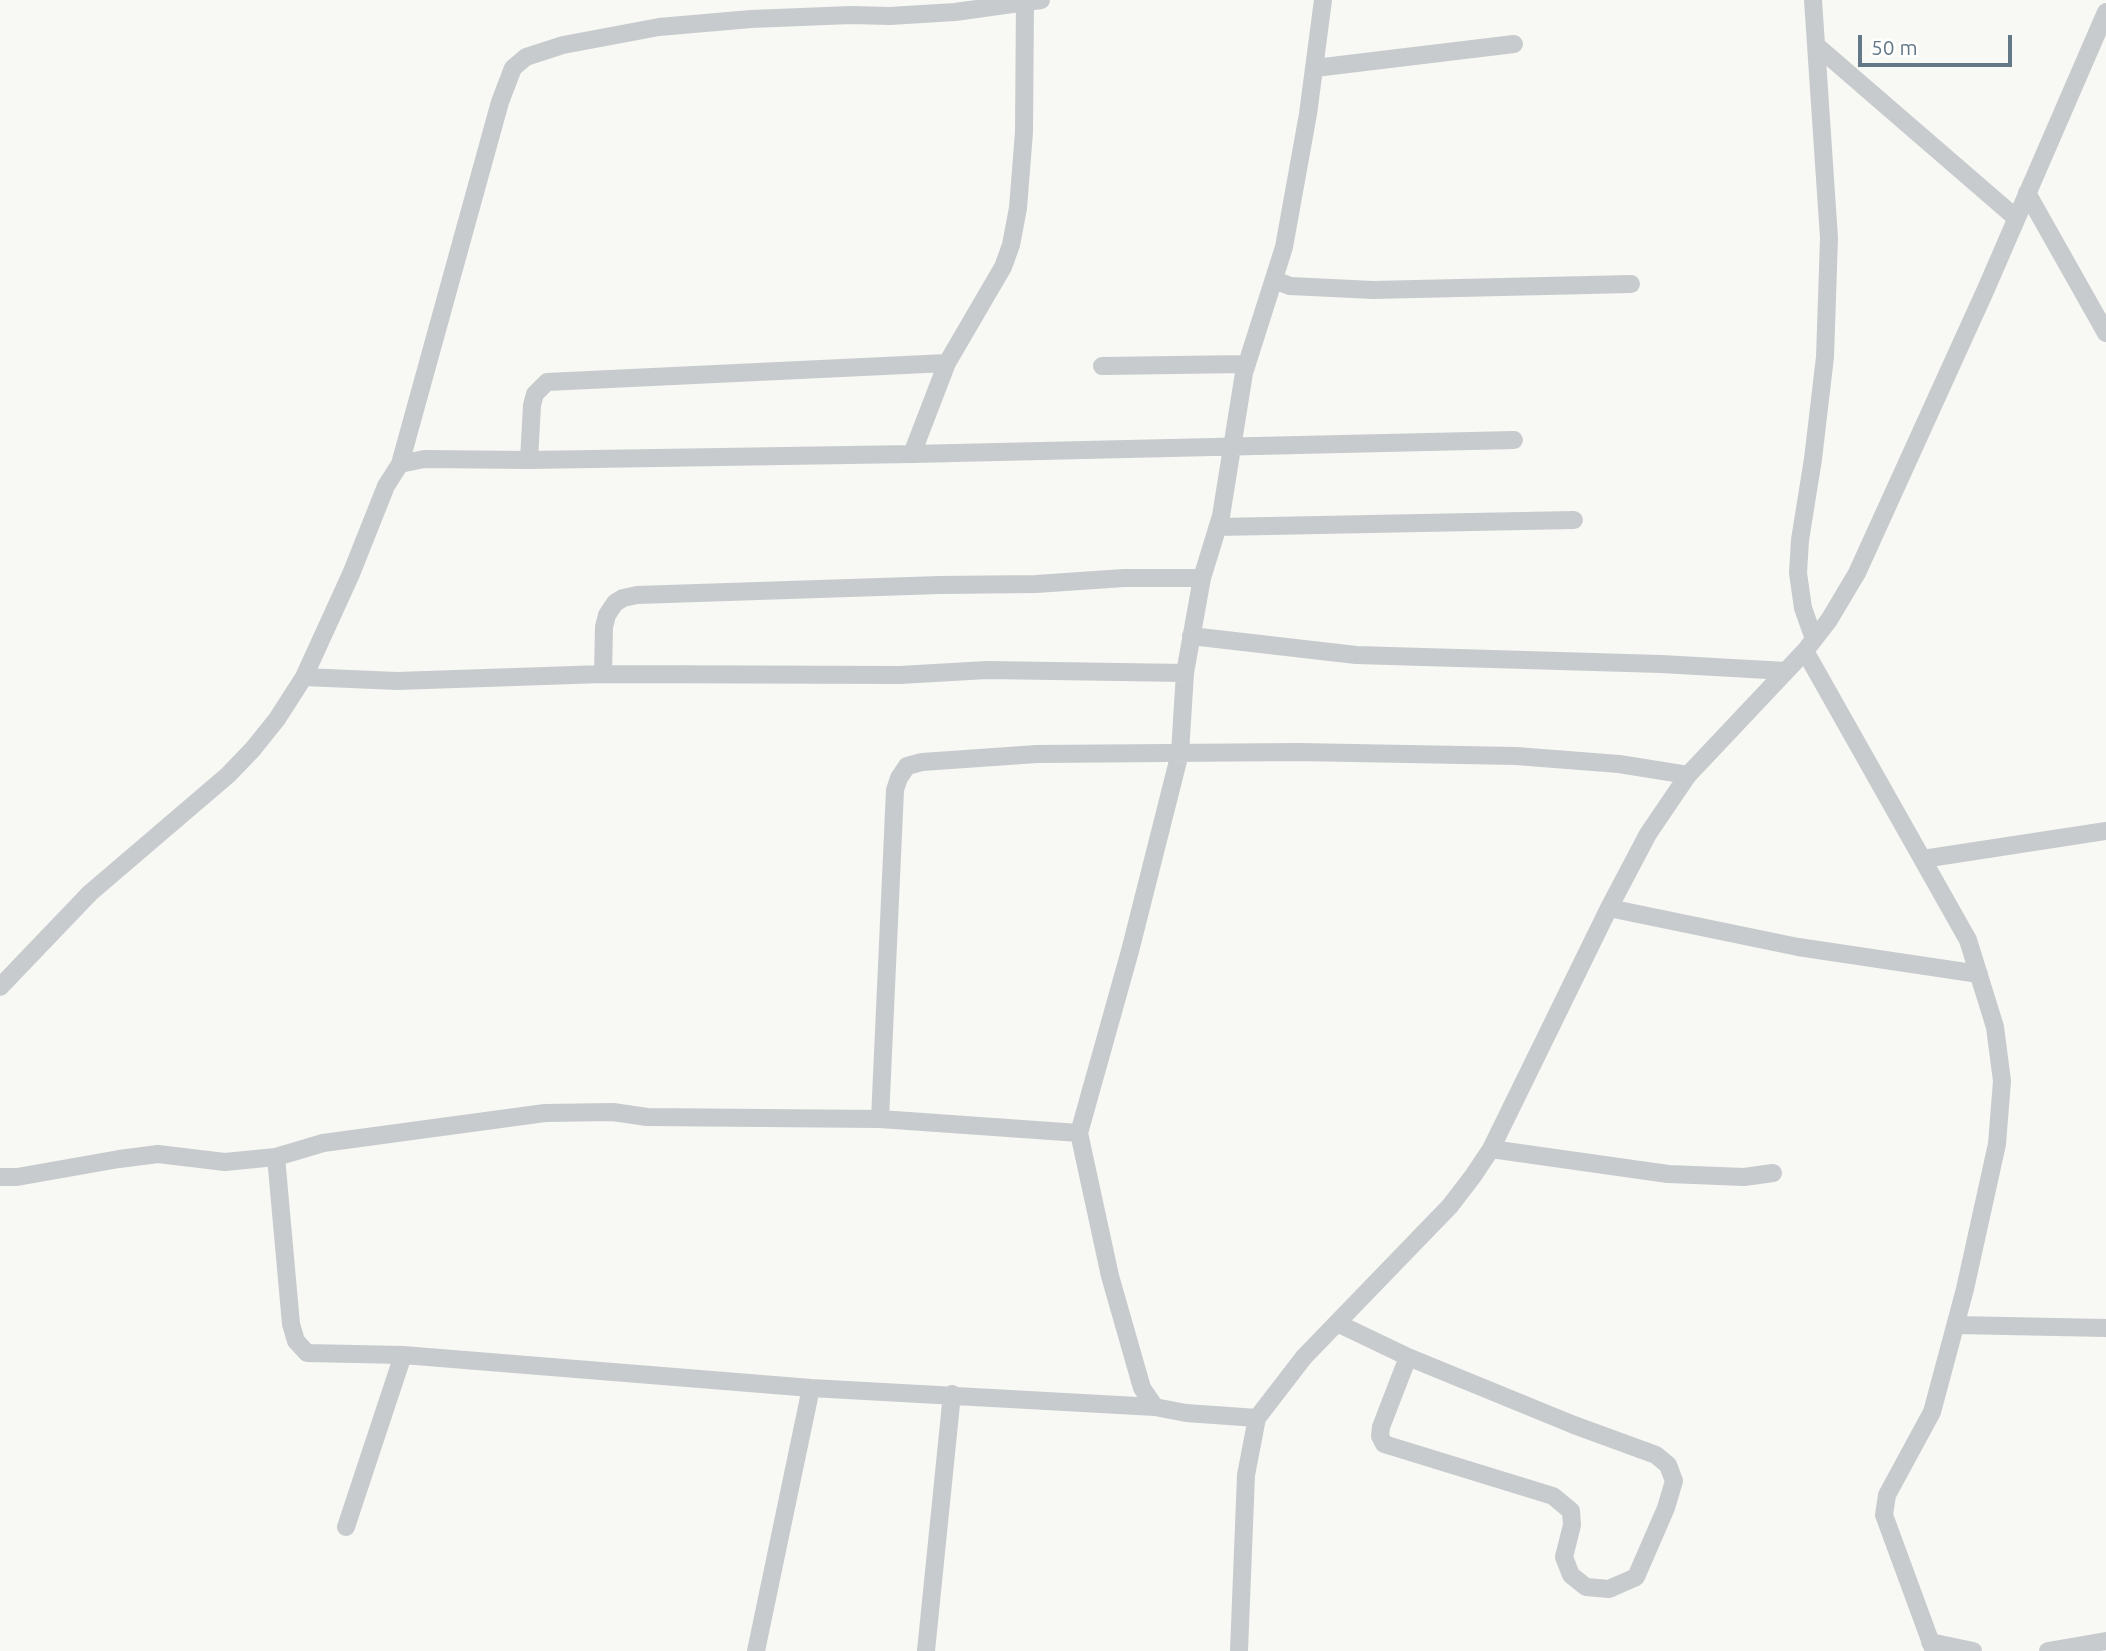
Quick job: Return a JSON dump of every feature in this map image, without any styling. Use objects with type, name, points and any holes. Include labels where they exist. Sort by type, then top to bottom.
[{"type":"street","points":[[1155,1407],[1142,1388],[1128,1342],[1110,1276],[1079,1133],[1130,951],[1180,753],[1185,673],[1202,578],[1218,527],[1240,392],[1284,247],[1315,68],[1323,0]]},
{"type":"street","points":[[1814,0],[1829,238],[1826,344],[1798,573],[1809,645],[1968,940],[1995,1027],[2002,1081],[1997,1144],[1956,1325],[1932,1412],[1886,1495],[1884,1515],[1932,1646],[1973,1651]]},
{"type":"street","points":[[0,987],[90,893],[245,758],[277,719],[304,677],[351,574],[386,486],[400,464],[500,102],[513,68],[526,57],[614,34],[659,27],[850,8],[890,16],[955,12],[1030,1],[1024,132],[1014,229],[1003,267],[947,363],[912,454]]},
{"type":"street","points":[[1239,1651],[1246,1475],[1257,1418],[1304,1357],[1450,1206],[1473,1176],[1491,1149],[1648,834],[1688,775],[1809,645],[1857,573],[2106,12]]},
{"type":"street","points":[[1315,68],[1514,44]]},
{"type":"street","points":[[1817,46],[2016,218]]},
{"type":"street","points":[[2026,193],[2106,333]]},
{"type":"street","points":[[1274,280],[1290,286],[1373,290],[1631,284]]},
{"type":"street","points":[[530,460],[532,405],[535,394],[547,382],[947,363]]},
{"type":"street","points":[[1101,366],[1247,364]]},
{"type":"street","points":[[400,464],[424,459],[912,454],[1514,440]]},
{"type":"street","points":[[1218,527],[1574,520]]},
{"type":"street","points":[[603,674],[604,627],[607,615],[615,603],[637,595],[940,584],[1036,584],[1124,578],[1202,578]]},
{"type":"street","points":[[1191,636],[1356,656],[1661,664],[1786,671]]},
{"type":"street","points":[[304,677],[397,681],[603,674],[874,675],[987,670],[1185,673]]},
{"type":"street","points":[[880,1119],[895,790],[907,766],[922,762],[1037,754],[1299,752],[1516,756],[1619,764],[1688,775]]},
{"type":"street","points":[[1923,859],[2106,831]]},
{"type":"street","points":[[1609,908],[1798,947],[1979,974]]},
{"type":"street","points":[[0,1177],[17,1177],[158,1154],[225,1162],[276,1157],[323,1143],[545,1114],[613,1112],[647,1117],[880,1119],[1079,1133]]},
{"type":"street","points":[[1491,1149],[1668,1174],[1744,1177],[1773,1174]]},
{"type":"street","points":[[276,1157],[291,1324],[296,1341],[307,1353],[403,1355],[811,1388],[1155,1407],[1186,1413],[1257,1418]]},
{"type":"street","points":[[1337,1323],[1408,1357],[1574,1425],[1656,1455],[1668,1465],[1674,1480],[1666,1508],[1636,1577],[1609,1589],[1586,1587],[1571,1575],[1564,1557],[1572,1525],[1570,1511],[1553,1496],[1384,1444],[1380,1436],[1381,1427],[1408,1357]]},
{"type":"street","points":[[1956,1325],[2106,1328]]},
{"type":"street","points":[[346,1527],[403,1355]]},
{"type":"street","points":[[756,1651],[811,1388]]},
{"type":"street","points":[[926,1651],[952,1394]]},
{"type":"street","points":[[2048,1651],[2106,1640]]}]
